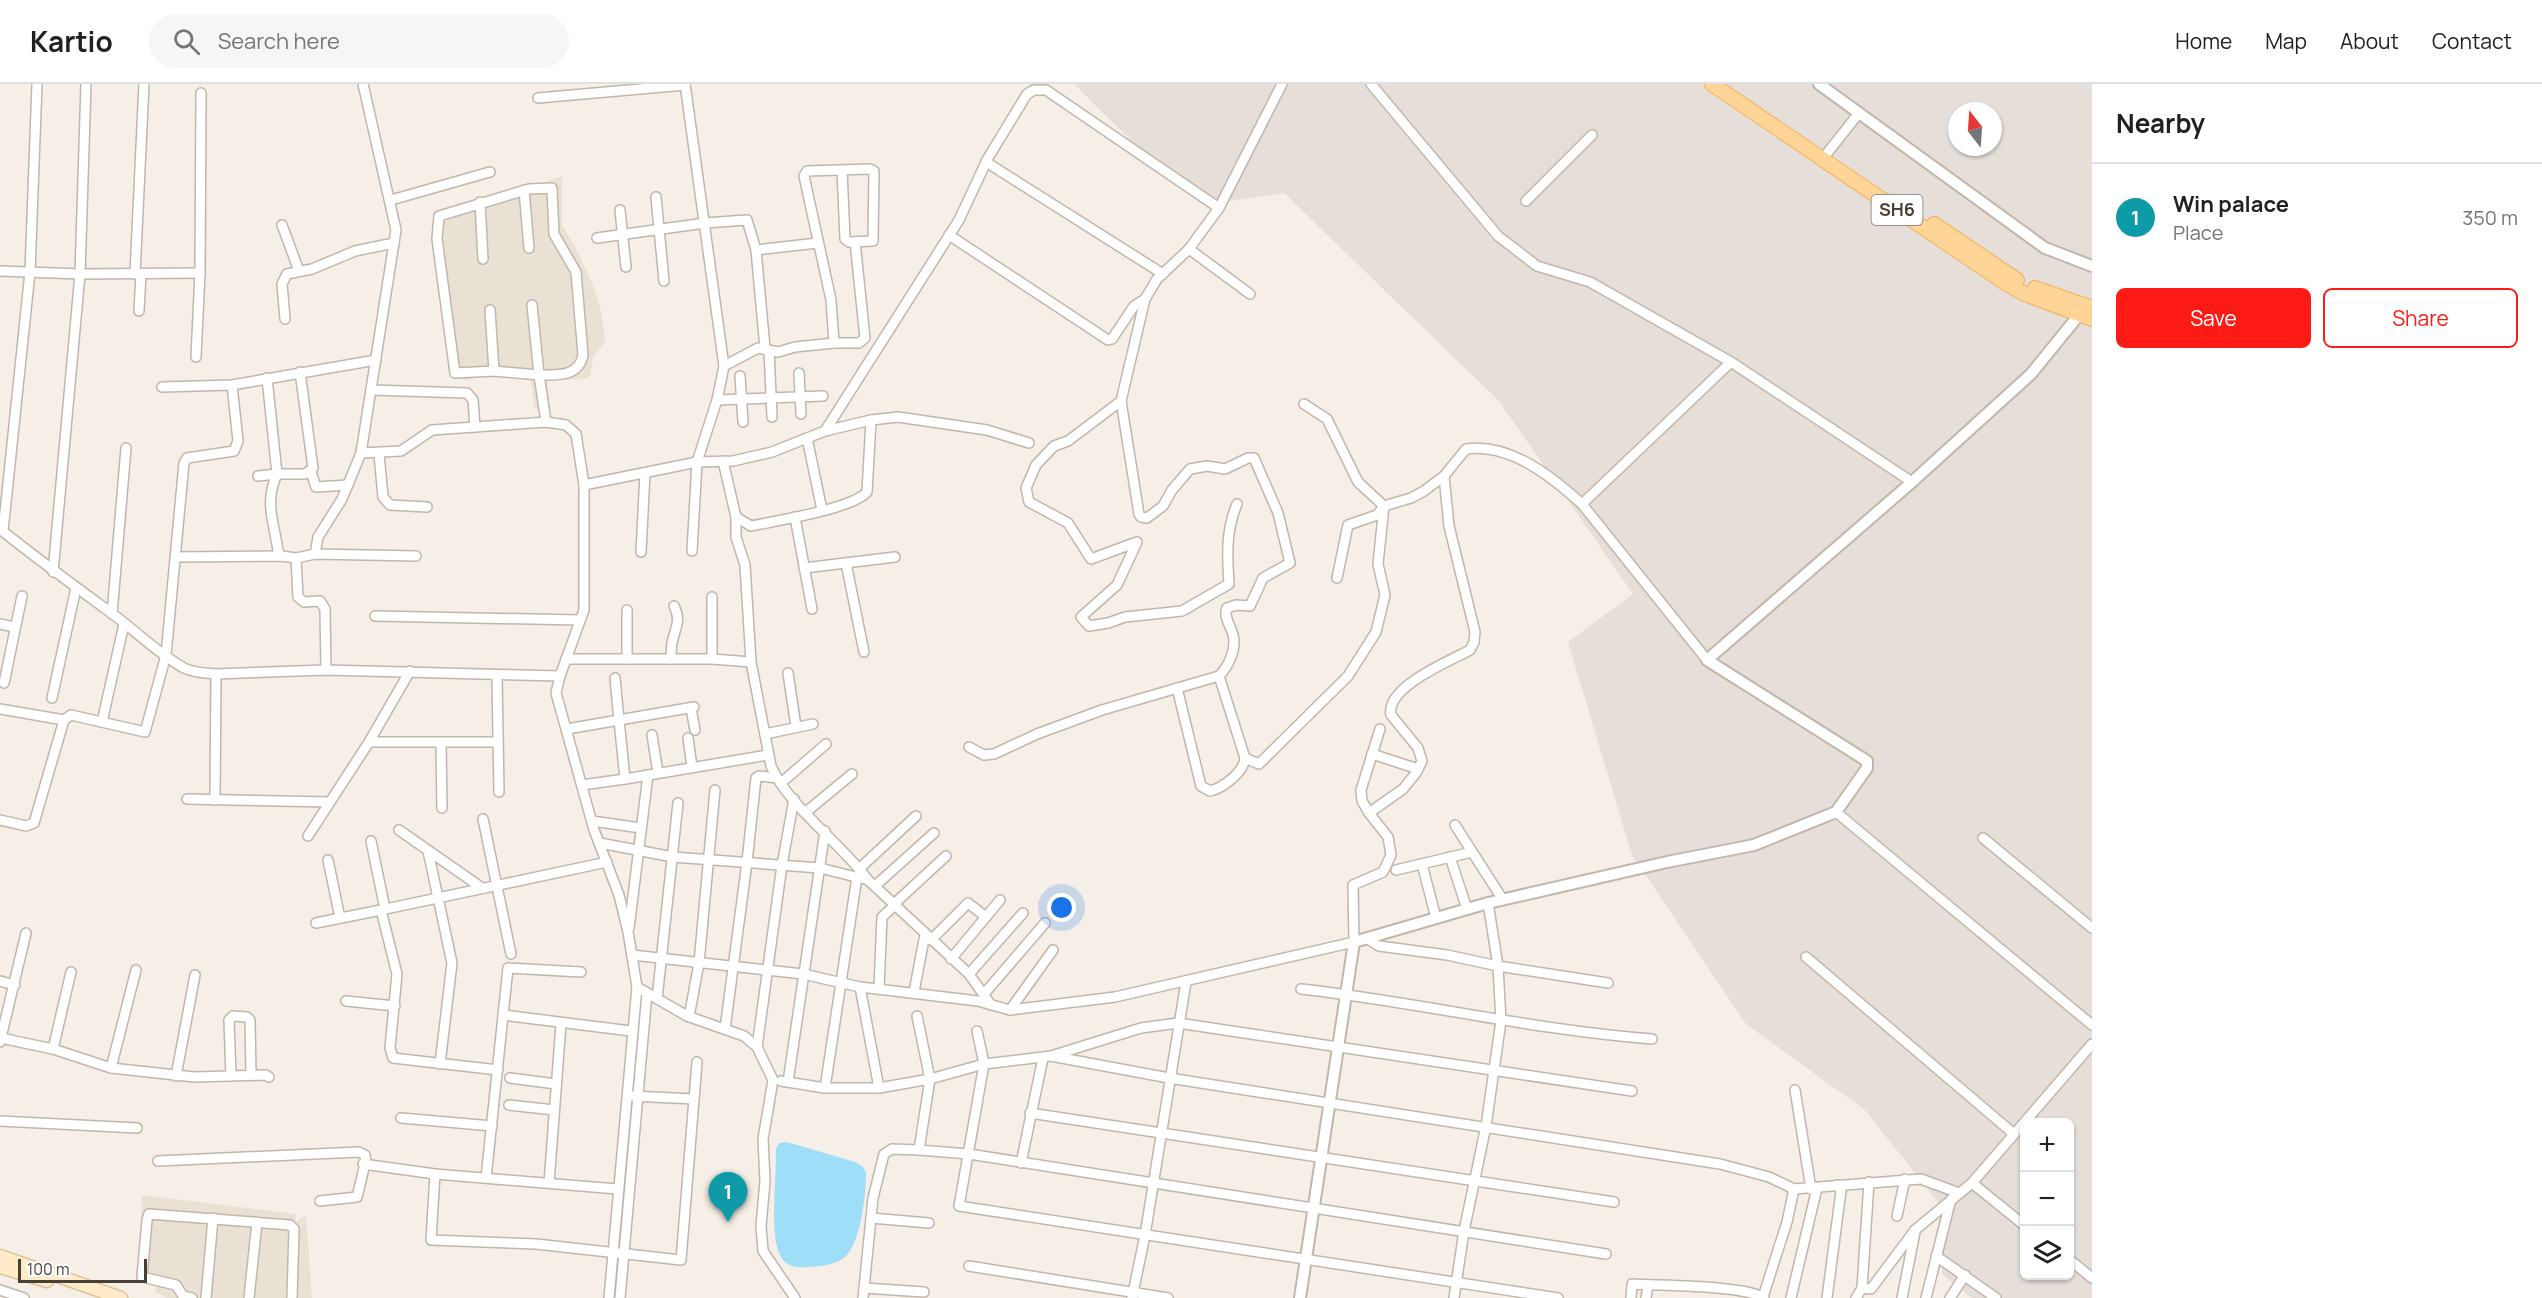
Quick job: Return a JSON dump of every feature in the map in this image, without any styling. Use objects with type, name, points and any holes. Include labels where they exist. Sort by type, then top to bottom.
[{"type":"main road","name":"SH6","points":[[1712,84],[2005,284],[2025,294],[2087,312]]},
{"type":"main road","name":"SH6","points":[[1728,84],[2011,276],[2087,312]]},
{"type":"main road","points":[[0,1256],[121,1298]]},
{"type":"main road","points":[[0,1267],[100,1298]]},
{"type":"street","points":[[37,84],[30,272],[1,530],[53,572],[185,668],[216,674],[326,670],[560,676]]},
{"type":"street","points":[[53,572],[80,274],[86,84]]},
{"type":"street","points":[[140,311],[138,274],[144,84]]},
{"type":"street","points":[[315,554],[321,532],[339,504],[361,453],[396,230],[363,84]]},
{"type":"street","points":[[969,747],[984,755],[994,754],[1037,734],[1102,710],[1219,676],[1230,660],[1234,640],[1226,616],[1227,608],[1236,605],[1250,606],[1263,578],[1290,562],[1278,513],[1258,462],[1254,458],[1248,458],[1225,469],[1207,466],[1190,469],[1172,490],[1163,506],[1147,518],[1138,514],[1121,401],[1145,299],[1162,274],[1189,249],[1219,208],[1282,84]]},
{"type":"street","points":[[1371,84],[1498,236],[1537,266],[1590,282],[1731,362],[1911,482]]},
{"type":"street","points":[[1819,84],[2045,248],[2092,266]]},
{"type":"street","points":[[537,98],[685,85],[724,366],[717,400],[697,462],[692,551]]},
{"type":"street","points":[[825,431],[959,220],[986,162],[1027,94],[1041,89],[1219,208]]},
{"type":"street","points":[[196,357],[200,273],[201,93]]},
{"type":"street","points":[[1828,152],[1859,113]]},
{"type":"street","points":[[1526,201],[1592,135]]},
{"type":"street","points":[[986,162],[1162,274]]},
{"type":"street","points":[[834,343],[831,300],[805,173],[842,170],[870,169],[875,174],[875,238],[871,242],[849,242],[845,239],[842,170]]},
{"type":"street","points":[[391,200],[490,172]]},
{"type":"street","points":[[552,188],[555,234],[576,272],[583,355],[578,368],[565,374],[539,375],[494,371],[460,374],[455,372],[437,239],[439,216],[524,190],[552,188]]},
{"type":"street","points":[[524,190],[529,248]]},
{"type":"street","points":[[656,197],[664,281]]},
{"type":"street","points":[[480,202],[483,259]]},
{"type":"street","points":[[620,210],[626,267]]},
{"type":"street","points":[[597,238],[705,223],[747,220],[756,250],[772,417]]},
{"type":"street","points":[[282,225],[299,271]]},
{"type":"street","points":[[949,235],[1108,340],[1112,339],[1134,306],[1145,299]]},
{"type":"street","points":[[724,366],[756,348],[778,352],[795,347],[859,343],[865,338],[855,242]]},
{"type":"street","points":[[285,319],[283,278],[287,274],[330,263],[355,252],[394,243]]},
{"type":"street","points":[[756,250],[818,243]]},
{"type":"street","points":[[1189,249],[1250,294]]},
{"type":"street","points":[[0,271],[80,274],[200,273]]},
{"type":"street","points":[[532,305],[546,422]]},
{"type":"street","points":[[490,310],[494,371]]},
{"type":"street","points":[[1707,660],[2031,374],[2087,312]]},
{"type":"street","points":[[162,387],[232,385],[376,360]]},
{"type":"street","points":[[1582,504],[1731,362]]},
{"type":"street","points":[[300,372],[313,464],[311,472],[316,488],[348,484]]},
{"type":"street","points":[[799,373],[801,414]]},
{"type":"street","points":[[740,376],[743,422]]},
{"type":"street","points":[[267,378],[277,474],[269,499],[281,556]]},
{"type":"street","points":[[0,709],[64,720],[71,716],[145,732],[166,655],[184,463],[187,458],[234,451],[236,448],[238,441],[232,385]]},
{"type":"street","points":[[371,390],[466,393],[473,400],[476,427]]},
{"type":"street","points":[[717,400],[823,396]]},
{"type":"street","points":[[1121,401],[1068,441],[1054,446],[1036,465],[1026,488],[1029,502],[1068,523],[1091,559],[1137,542],[1117,585],[1081,617],[1089,626],[1125,617],[1182,611],[1229,584],[1226,551],[1230,521],[1238,504]]},
{"type":"street","points":[[1304,404],[1327,419],[1358,482],[1384,506]]},
{"type":"street","points":[[584,485],[697,462],[723,461],[772,452],[825,431],[871,420],[914,418],[987,430],[1029,443]]},
{"type":"street","points":[[736,517],[751,526],[795,518],[861,498],[867,492],[871,420]]},
{"type":"street","points":[[361,453],[379,454],[401,451],[432,430],[546,422],[567,425],[576,434],[584,485],[584,610],[556,693],[592,821],[628,932],[637,987],[631,1030],[609,1298]]},
{"type":"street","points":[[807,438],[822,510]]},
{"type":"street","points":[[632,955],[803,974],[860,987],[978,1001],[1010,1010],[1115,997],[1353,942],[1488,903],[1667,862],[1754,845],[1836,812],[1867,768],[1867,761],[1707,660],[1582,504],[1531,465],[1511,454],[1480,447],[1466,449],[1444,476],[1425,491],[1384,506],[1377,515],[1348,525],[1337,578]]},
{"type":"street","points":[[112,614],[126,448]]},
{"type":"street","points":[[379,454],[383,497],[386,502],[390,505],[427,507]]},
{"type":"street","points":[[723,461],[736,517],[736,537],[745,565],[750,662],[768,755],[779,781],[825,831],[858,873],[872,883],[969,974],[991,1005]]},
{"type":"street","points":[[258,476],[311,472]]},
{"type":"street","points":[[641,552],[645,473]]},
{"type":"street","points":[[1369,813],[1403,789],[1422,761],[1422,754],[1391,715],[1392,707],[1405,686],[1470,650],[1474,642],[1475,632],[1449,526],[1444,476]]},
{"type":"street","points":[[1245,758],[1259,764],[1293,732],[1348,676],[1376,632],[1385,595],[1378,564],[1384,506]]},
{"type":"street","points":[[795,518],[812,609]]},
{"type":"street","points":[[176,557],[281,556],[296,558],[315,554],[416,556]]},
{"type":"street","points":[[804,568],[895,557]]},
{"type":"street","points":[[296,558],[298,597],[304,602],[320,601],[325,609],[326,670]]},
{"type":"street","points":[[846,563],[864,652]]},
{"type":"street","points":[[52,698],[76,588]]},
{"type":"street","points":[[4,683],[22,596]]},
{"type":"street","points":[[712,597],[712,659]]},
{"type":"street","points":[[671,659],[672,642],[678,624],[678,615],[674,606]]},
{"type":"street","points":[[627,610],[627,659]]},
{"type":"street","points":[[375,616],[580,620]]},
{"type":"street","points":[[0,624],[14,627]]},
{"type":"street","points":[[102,722],[124,624]]},
{"type":"street","points":[[566,659],[712,659],[750,662]]},
{"type":"street","points":[[308,836],[369,742],[410,671]]},
{"type":"street","points":[[215,800],[216,674]]},
{"type":"street","points":[[788,674],[796,727]]},
{"type":"street","points":[[497,675],[499,792]]},
{"type":"street","points":[[1177,688],[1201,786],[1210,791],[1241,771],[1245,758],[1219,676]]},
{"type":"street","points":[[615,678],[625,779]]},
{"type":"street","points":[[567,729],[693,708],[695,730]]},
{"type":"street","points":[[0,820],[26,826],[34,823],[64,720]]},
{"type":"street","points":[[765,734],[813,724]]},
{"type":"street","points":[[1300,1298],[1353,942],[1353,885],[1383,872],[1391,855],[1388,837],[1362,801],[1361,790],[1380,729]]},
{"type":"street","points":[[628,932],[641,828],[653,774],[652,735]]},
{"type":"street","points":[[688,738],[692,767]]},
{"type":"street","points":[[369,742],[498,742]]},
{"type":"street","points":[[441,742],[442,808]]},
{"type":"street","points":[[779,781],[826,744]]},
{"type":"street","points":[[1372,754],[1418,769]]},
{"type":"street","points":[[582,785],[768,755]]},
{"type":"street","points":[[806,812],[852,774]]},
{"type":"street","points":[[725,1029],[756,778],[759,776],[779,781]]},
{"type":"street","points":[[689,1017],[699,963],[715,790]]},
{"type":"street","points":[[188,799],[328,802]]},
{"type":"street","points":[[757,1047],[782,865],[794,799]]},
{"type":"street","points":[[657,999],[678,803]]},
{"type":"street","points":[[1836,812],[2092,1025]]},
{"type":"street","points":[[825,1088],[858,873],[916,816]]},
{"type":"street","points":[[483,819],[511,954]]},
{"type":"street","points":[[592,821],[641,828]]},
{"type":"street","points":[[1455,825],[1503,900]]},
{"type":"street","points":[[399,830],[482,888]]},
{"type":"street","points":[[788,1082],[825,831]]},
{"type":"street","points":[[872,883],[934,833]]},
{"type":"street","points":[[1983,838],[2092,928]]},
{"type":"street","points":[[371,841],[397,974],[390,1048],[393,1058],[498,1070]]},
{"type":"street","points":[[600,843],[673,857],[858,873]]},
{"type":"street","points":[[428,850],[452,969],[440,1064]]},
{"type":"street","points":[[1396,870],[1472,852]]},
{"type":"street","points":[[879,988],[882,917],[945,856]]},
{"type":"street","points":[[1450,857],[1467,909]]},
{"type":"street","points":[[328,860],[340,918]]},
{"type":"street","points":[[316,922],[607,862]]},
{"type":"street","points":[[1422,864],[1436,918]]},
{"type":"street","points":[[951,959],[1000,900]]},
{"type":"street","points":[[914,992],[928,937],[968,903],[986,917]]},
{"type":"street","points":[[1454,1298],[1464,1232],[1486,1126],[1501,1021],[1498,966],[1488,903]]},
{"type":"street","points":[[969,974],[1023,914]]},
{"type":"street","points":[[984,994],[1045,923]]},
{"type":"street","points":[[26,933],[0,1040],[53,1049],[111,1068],[176,1076],[266,1075],[269,1077]]},
{"type":"street","points":[[1366,938],[1379,946],[1447,955],[1498,966],[1608,983]]},
{"type":"street","points":[[1010,1010],[1053,950]]},
{"type":"street","points":[[1806,957],[2014,1134]]},
{"type":"street","points":[[486,1178],[508,968],[580,972]]},
{"type":"street","points":[[111,1068],[136,970]]},
{"type":"street","points":[[53,1049],[71,972]]},
{"type":"street","points":[[176,1076],[195,975]]},
{"type":"street","points":[[0,981],[15,985]]},
{"type":"street","points":[[1133,1295],[1145,1235],[1186,982]]},
{"type":"street","points":[[637,987],[689,1017],[744,1036],[757,1047],[773,1080],[763,1139],[765,1181],[761,1226],[763,1251],[795,1298]]},
{"type":"street","points":[[860,987],[879,1088]]},
{"type":"street","points":[[1300,989],[1345,994],[1501,1021],[1652,1039]]},
{"type":"street","points":[[620,1298],[647,993]]},
{"type":"street","points":[[346,1001],[395,1006]]},
{"type":"street","points":[[231,1076],[229,1020],[233,1016],[247,1017],[250,1020],[251,1075]]},
{"type":"street","points":[[503,1016],[631,1030]]},
{"type":"street","points":[[917,1016],[930,1078],[920,1150]]},
{"type":"street","points":[[773,1080],[825,1088],[879,1088],[984,1064],[1047,1057],[1141,1028],[1178,1023],[1632,1091]]},
{"type":"street","points":[[549,1184],[561,1024]]},
{"type":"street","points":[[976,1031],[984,1064],[959,1206],[1558,1298]]},
{"type":"street","points":[[1856,1298],[1868,1292],[1915,1230],[1972,1183],[2092,1044]]},
{"type":"street","points":[[1047,1057],[1720,1164],[1752,1171],[1794,1189],[1920,1179],[1955,1196]]},
{"type":"street","points":[[1021,1162],[1030,1113],[1047,1057]]},
{"type":"street","points":[[435,1174],[431,1240],[524,1243],[681,1260],[697,1062]]},
{"type":"street","points":[[510,1078],[556,1084]]},
{"type":"street","points":[[1791,1298],[1814,1189],[1795,1090]]},
{"type":"street","points":[[626,1096],[694,1099]]},
{"type":"street","points":[[509,1105],[554,1110]]},
{"type":"street","points":[[1030,1113],[1614,1202]]},
{"type":"street","points":[[401,1119],[492,1126]]},
{"type":"street","points":[[0,1121],[137,1128]]},
{"type":"street","points":[[924,1292],[864,1293],[871,1218],[884,1154],[892,1149],[969,1154],[1606,1254]]},
{"type":"street","points":[[158,1161],[359,1152],[366,1155],[357,1197],[320,1201]]},
{"type":"street","points":[[364,1166],[617,1189]]},
{"type":"street","points":[[1897,1216],[1905,1179]]},
{"type":"street","points":[[1868,1292],[1869,1182]]},
{"type":"street","points":[[1972,1183],[2020,1221]]},
{"type":"street","points":[[1827,1298],[1841,1191],[1837,1185]]},
{"type":"street","points":[[1631,1298],[1632,1284],[1675,1287],[1700,1293],[1760,1297],[1787,1222],[1794,1189]]},
{"type":"street","points":[[1926,1298],[1936,1256],[1955,1196]]},
{"type":"street","points":[[192,1298],[183,1296],[176,1285],[142,1276],[149,1214],[290,1225],[294,1229],[292,1298]]},
{"type":"street","points":[[206,1298],[213,1218]]},
{"type":"street","points":[[871,1218],[929,1223]]},
{"type":"street","points":[[249,1298],[256,1222]]},
{"type":"street","points":[[1902,1298],[1915,1230]]},
{"type":"street","points":[[1936,1256],[1965,1275],[1984,1294],[1996,1298]]},
{"type":"street","points":[[2074,1263],[2092,1278]]},
{"type":"street","points":[[969,1266],[1133,1295],[1168,1298]]},
{"type":"street","points":[[1950,1298],[1965,1275]]},
{"type":"street","points":[[1646,1298],[1648,1285]]},
{"type":"street","points":[[1673,1298],[1675,1287]]},
{"type":"street","points":[[0,1290],[24,1298]]},
{"type":"shaded area","points":[[1074,84],[2092,84],[2092,1298],[1972,1298],[1942,1274],[1945,1211],[1865,1110],[1746,1024],[1632,855],[1568,642],[1633,594],[1499,401],[1284,193],[1205,205],[1148,157]]},
{"type":"shaded area","points":[[562,176],[562,226],[575,246],[594,288],[601,311],[605,342],[594,356],[589,378],[547,381],[550,408],[535,410],[530,377],[495,373],[466,380],[452,373],[432,226]]},
{"type":"shaded area","points":[[142,1195],[296,1214],[295,1222],[306,1216],[312,1298],[167,1298],[155,1292],[156,1282],[140,1280]]},
{"type":"water","points":[[787,1142],[855,1162],[863,1167],[866,1173],[864,1205],[855,1240],[846,1256],[832,1264],[791,1266],[780,1255],[774,1218],[776,1149],[779,1143]]},
{"type":"place","name":"Win palace","points":[[728,1222]]}]
